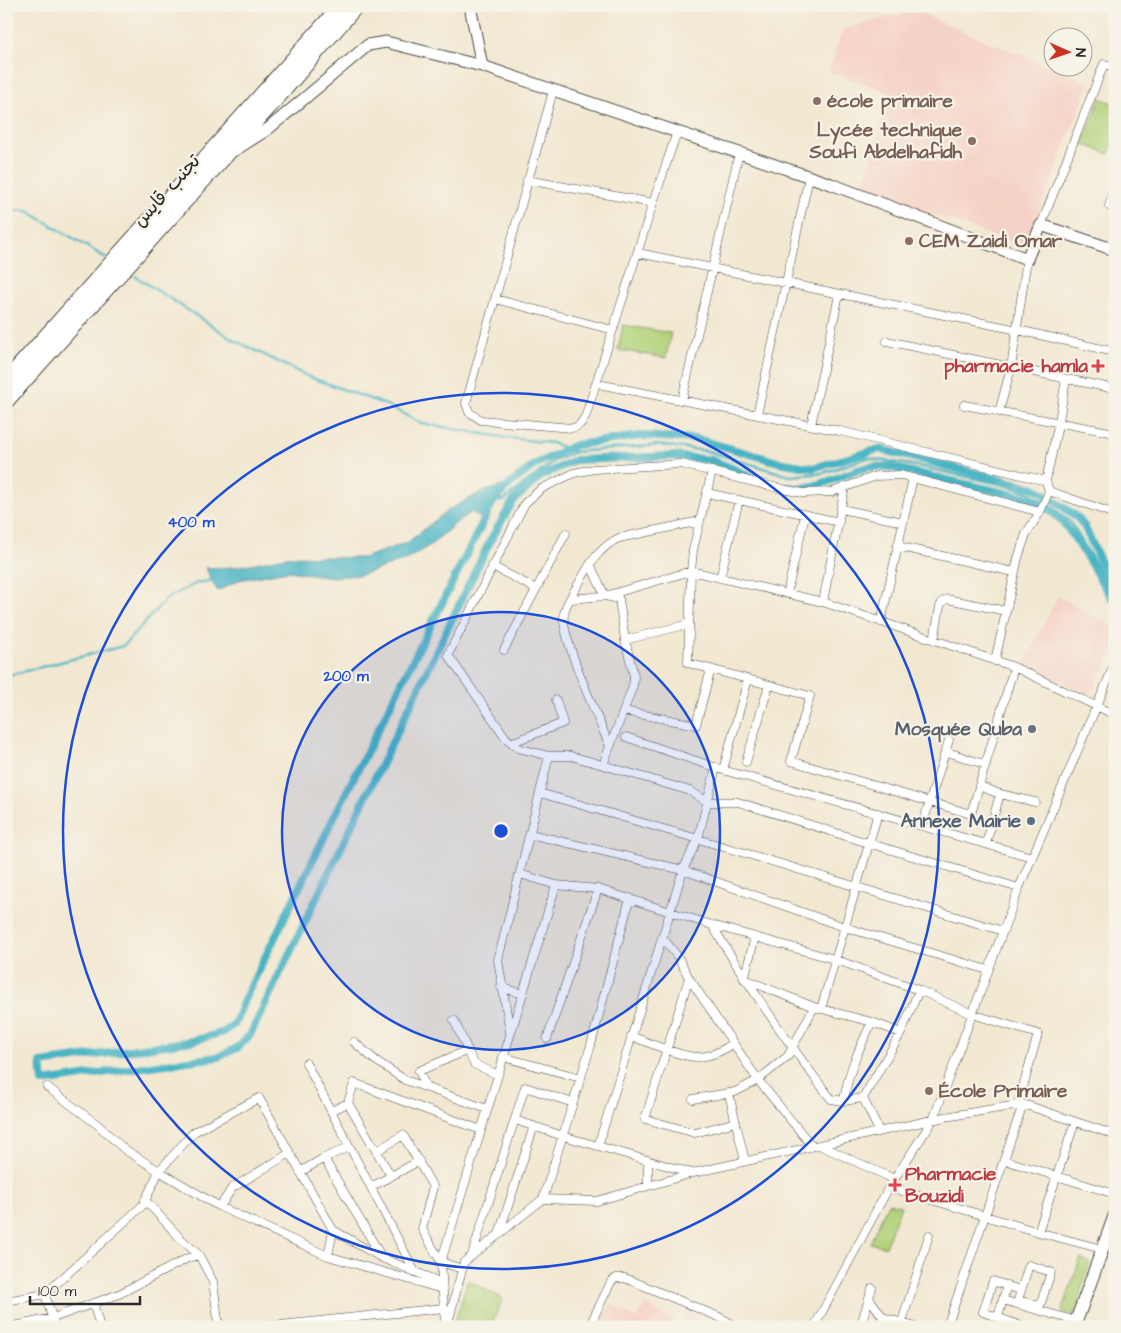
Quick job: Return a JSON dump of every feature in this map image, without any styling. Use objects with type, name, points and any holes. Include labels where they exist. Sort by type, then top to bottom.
[{"type":"highway","name":"تجنب قايس","points":[[6,381],[341,6]]},
{"type":"highway","name":"تجنب قايس","points":[[6,401],[325,44],[356,6]]},
{"type":"main road","points":[[1075,1324],[1115,1215]]},
{"type":"street","points":[[470,6],[482,66]]},
{"type":"street","points":[[225,156],[268,129],[368,45],[386,42],[482,66],[677,132],[809,177],[1027,259]]},
{"type":"street","points":[[999,412],[1011,368],[1018,330],[1027,259],[1104,64],[1115,67]]},
{"type":"street","points":[[553,91],[466,403],[469,412],[481,420],[576,428],[582,424],[677,132]]},
{"type":"street","points":[[682,400],[739,153]]},
{"type":"street","points":[[757,415],[809,177]]},
{"type":"street","points":[[527,180],[653,203]]},
{"type":"street","points":[[1115,187],[1108,206],[1115,208]]},
{"type":"street","points":[[1040,225],[1115,250]]},
{"type":"street","points":[[638,253],[1018,330],[1115,352]]},
{"type":"street","points":[[811,425],[839,295]]},
{"type":"street","points":[[495,299],[613,330]]},
{"type":"street","points":[[887,341],[1115,389]]},
{"type":"street","points":[[995,661],[1014,572],[1026,534],[1048,493],[1046,482],[1066,379]]},
{"type":"street","points":[[603,385],[811,425],[1046,482]]},
{"type":"street","points":[[964,404],[1115,433]]},
{"type":"street","points":[[1019,888],[738,802],[708,802],[690,791],[603,765],[571,756],[549,756],[518,748],[506,738],[448,655],[525,503],[542,489],[574,473],[594,469],[681,464],[803,493],[832,492],[876,476],[901,475],[1041,509]]},
{"type":"street","points":[[712,471],[693,550],[688,663],[810,696],[791,761],[971,814],[1014,667]]},
{"type":"street","points":[[881,622],[913,478]]},
{"type":"street","points":[[823,602],[846,488]]},
{"type":"street","points":[[707,493],[839,522]]},
{"type":"street","points":[[1048,493],[1115,514]]},
{"type":"street","points":[[720,578],[739,500]]},
{"type":"street","points":[[841,508],[903,522]]},
{"type":"street","points":[[787,593],[805,514]]},
{"type":"street","points":[[610,748],[575,661],[563,625],[564,612],[590,564],[604,546],[619,538],[700,520]]},
{"type":"street","points":[[504,650],[566,533]]},
{"type":"street","points":[[897,546],[1014,572]]},
{"type":"street","points":[[590,564],[605,596]]},
{"type":"street","points":[[492,566],[536,589]]},
{"type":"street","points":[[571,599],[605,596],[691,571],[823,602],[1014,667],[1115,715]]},
{"type":"street","points":[[603,765],[634,682],[618,599],[605,596]]},
{"type":"street","points":[[934,640],[940,607],[942,602],[947,600],[1006,612]]},
{"type":"street","points":[[625,640],[689,624]]},
{"type":"street","points":[[814,1327],[889,1187],[934,1120],[1019,888],[1115,663]]},
{"type":"street","points":[[624,711],[696,725],[712,669]]},
{"type":"street","points":[[598,1146],[683,870],[698,839],[748,679]]},
{"type":"street","points":[[746,762],[769,685]]},
{"type":"street","points":[[513,742],[563,723],[556,700]]},
{"type":"street","points":[[626,737],[720,768],[1032,858]]},
{"type":"street","points":[[922,826],[949,740]]},
{"type":"street","points":[[945,751],[986,764]]},
{"type":"street","points":[[510,1034],[498,960],[549,756]]},
{"type":"street","points":[[980,786],[1000,794],[1035,802]]},
{"type":"street","points":[[540,793],[1003,932]]},
{"type":"street","points":[[986,844],[1000,794]]},
{"type":"street","points":[[693,1099],[736,1092],[758,1080],[788,1056],[791,1048],[817,1008],[834,959],[878,813]]},
{"type":"street","points":[[530,834],[683,870],[844,927],[988,970]]},
{"type":"street","points":[[520,874],[556,885],[598,889],[712,925],[834,959],[919,990],[972,1014],[1038,1034],[1004,1160],[947,1327]]},
{"type":"street","points":[[446,1327],[440,1262],[556,885]]},
{"type":"street","points":[[547,1039],[598,889]]},
{"type":"street","points":[[446,1327],[464,1262],[544,1199],[581,1078],[630,898]]},
{"type":"street","points":[[712,925],[744,978],[791,1048],[831,1100],[844,1101],[863,1098]]},
{"type":"street","points":[[662,937],[678,957],[689,978],[758,1080],[816,1146],[894,1179]]},
{"type":"street","points":[[744,978],[755,937]]},
{"type":"street","points":[[689,978],[645,1119],[695,1133],[736,1122]]},
{"type":"street","points":[[744,978],[817,1008],[872,1022],[901,1033]]},
{"type":"street","points":[[501,987],[522,994]]},
{"type":"street","points":[[863,1098],[901,1033],[919,990]]},
{"type":"street","points":[[454,1020],[474,1064],[498,1075]]},
{"type":"street","points":[[844,1101],[846,1082],[851,1067],[872,1022]]},
{"type":"street","points":[[631,1036],[666,1049],[698,1057],[725,1050],[733,1042]]},
{"type":"street","points":[[354,1042],[405,1080],[487,1109]]},
{"type":"street","points":[[426,1087],[419,1072],[468,1050]]},
{"type":"street","points":[[503,1057],[581,1078]]},
{"type":"street","points":[[306,1063],[415,1272]]},
{"type":"street","points":[[391,1176],[348,1103],[354,1083],[481,1130]]},
{"type":"street","points":[[47,1087],[98,1125],[124,1150],[220,1207],[328,1256],[442,1286]]},
{"type":"street","points":[[472,1255],[525,1087],[573,1103]]},
{"type":"street","points":[[729,1094],[745,1161]]},
{"type":"street","points":[[6,1301],[45,1294],[143,1206],[159,1171],[194,1132],[259,1098],[333,1230],[382,1258],[442,1286]]},
{"type":"street","points":[[863,1098],[880,1132]]},
{"type":"street","points":[[331,1111],[348,1103]]},
{"type":"street","points":[[544,1199],[597,1201],[693,1173],[745,1161],[934,1120],[1020,1105],[1115,1135]]},
{"type":"street","points":[[515,1120],[563,1136],[693,1173]]},
{"type":"street","points":[[1038,1232],[1075,1122]]},
{"type":"street","points":[[498,1234],[534,1126]]},
{"type":"street","points":[[377,1151],[404,1135],[433,1187],[422,1229],[440,1262],[462,1269]]},
{"type":"street","points":[[300,1172],[350,1146]]},
{"type":"street","points":[[220,1207],[232,1188],[290,1153]]},
{"type":"street","points":[[324,1158],[382,1258]]},
{"type":"street","points":[[648,1160],[648,1186]]},
{"type":"street","points":[[1004,1160],[1115,1194]]},
{"type":"street","points":[[371,1187],[419,1162]]},
{"type":"street","points":[[889,1187],[1038,1232],[1102,1249]]},
{"type":"street","points":[[145,1200],[181,1239],[200,1256],[213,1282],[220,1327]]},
{"type":"street","points":[[328,1256],[333,1230]]},
{"type":"street","points":[[902,1322],[929,1235]]},
{"type":"street","points":[[14,1326],[53,1318],[119,1294],[188,1258],[200,1256]]},
{"type":"street","points":[[1029,1265],[1051,1272],[1040,1306],[1018,1300],[1020,1290],[1029,1265]]},
{"type":"street","points":[[589,1327],[611,1282],[616,1278],[625,1278],[719,1317],[738,1327]]},
{"type":"street","points":[[1020,1290],[993,1281],[983,1312],[1024,1327]]},
{"type":"street","points":[[998,1317],[1007,1285]]},
{"type":"street","points":[[863,1318],[872,1288]]},
{"type":"street","points":[[45,1294],[56,1327]]},
{"type":"street","points":[[869,1298],[883,1317],[915,1327]]},
{"type":"street","points":[[1003,1300],[1075,1324]]},
{"type":"street","points":[[92,1304],[100,1327]]},
{"type":"street","points":[[261,1327],[444,1308]]},
{"type":"street","points":[[880,1327],[883,1317]]},
{"type":"shaded area","name":"Lycée technique Soufi Abdelhafidh","points":[[915,11],[1044,64],[1044,78],[1078,78],[1090,83],[1025,247],[863,189],[889,92],[828,72],[843,29]]},
{"type":"shaded area","points":[[1058,596],[1115,628],[1115,646],[1090,695],[1024,664]]},
{"type":"shaded area","points":[[611,1303],[637,1319],[645,1304],[679,1324],[687,1310],[718,1327],[599,1327]]},
{"type":"green space","points":[[1100,98],[1115,104],[1115,138],[1109,154],[1083,144]]},
{"type":"green space","points":[[623,325],[671,333],[666,358],[618,350]]},
{"type":"green space","points":[[888,1203],[901,1206],[885,1247],[870,1243]]},
{"type":"green space","points":[[1080,1259],[1090,1262],[1074,1315],[1062,1312]]},
{"type":"green space","points":[[468,1280],[503,1299],[490,1327],[453,1327]]},
{"type":"water","points":[[511,483],[493,502],[484,521],[472,512],[462,518],[432,544],[406,560],[361,575],[332,577],[288,571],[239,580],[218,591],[211,581],[206,568],[235,567],[291,556],[363,558],[408,542],[448,510],[482,492]]},
{"type":"waterway","points":[[6,210],[28,211],[106,258]]},
{"type":"waterway","points":[[135,276],[234,340],[309,377],[389,406],[420,423],[501,437],[552,443],[575,452]]},
{"type":"waterway","points":[[766,482],[711,460],[674,456],[575,460],[541,476],[514,500],[491,539],[250,1035],[237,1048],[218,1057],[43,1082],[41,1063],[192,1041],[224,1032],[235,1023],[244,1000],[344,797],[493,502],[511,483],[536,464],[575,445],[641,436],[697,439],[778,462],[813,468],[879,449],[1034,488],[1077,517],[1084,526],[1105,571],[1115,587]]},
{"type":"waterway","points":[[491,502],[503,501],[554,461],[575,452],[658,445],[708,451],[790,476],[823,473],[867,458],[918,466],[1028,492],[1048,503],[1071,523],[1113,593]]},
{"type":"waterway","points":[[789,487],[797,488],[817,485],[868,467],[889,467],[1032,499],[1050,510],[1061,520],[1077,541],[1112,598],[1115,596]]},
{"type":"waterway","points":[[6,676],[123,646],[167,598],[197,583],[214,580]]},
{"type":"place","name":"école primaire","points":[[817,101]]},
{"type":"place","name":"Lycée technique Soufi Abdelhafidh","points":[[972,141]]},
{"type":"place","name":"CEM Zaidi Omar","points":[[909,241]]},
{"type":"place","name":"pharmacie hamla","points":[[1098,366]]},
{"type":"place","name":"Mosquée Quba","points":[[1032,729]]},
{"type":"place","name":"Annexe Mairie","points":[[1031,821]]},
{"type":"place","name":"École Primaire","points":[[929,1091]]},
{"type":"place","name":"Pharmacie Bouzidi","points":[[895,1185]]}]
